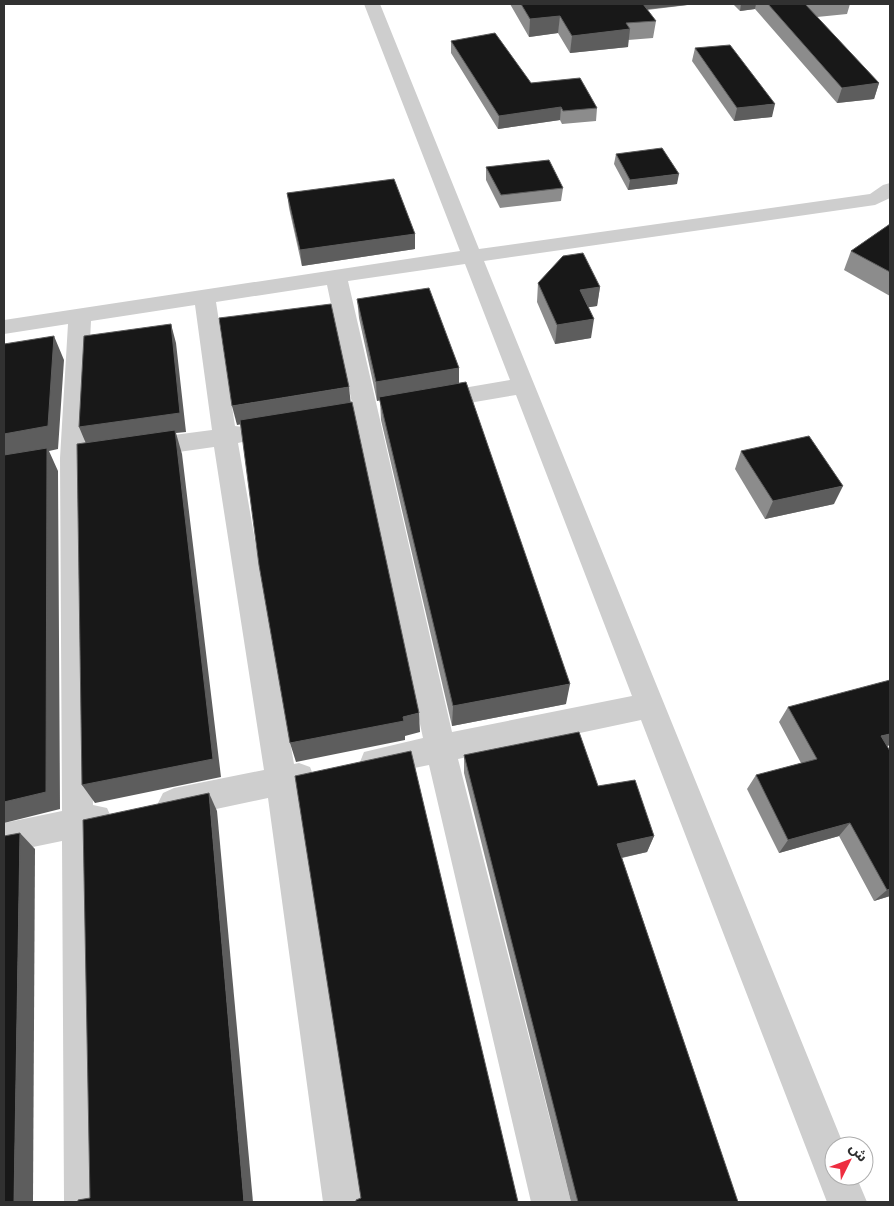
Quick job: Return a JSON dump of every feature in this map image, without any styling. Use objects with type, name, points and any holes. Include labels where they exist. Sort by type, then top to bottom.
[{"type":"street","points":[[372,4],[824,1144]]},
{"type":"street","points":[[4,327],[472,256],[885,198]]},
{"type":"street","points":[[336,277],[440,748],[551,1202]]},
{"type":"street","points":[[204,296],[280,781],[342,1202]]},
{"type":"street","points":[[80,315],[72,458],[84,1202]]},
{"type":"street","points":[[416,404],[524,386]]},
{"type":"street","points":[[120,451],[263,431]]},
{"type":"street","points":[[4,838],[651,705]]},
{"type":"street","points":[[841,1186],[847,1202]]},
{"type":"building","points":[[521,4],[643,4],[656,21],[626,23],[630,29],[572,36],[560,16],[530,19]]},
{"type":"building","points":[[768,4],[805,4],[879,83],[842,88]]},
{"type":"building","points":[[495,33],[531,83],[580,78],[597,108],[563,111],[561,107],[499,116],[451,41]]},
{"type":"building","points":[[730,45],[775,104],[737,108],[695,48]]},
{"type":"building","points":[[662,148],[679,174],[630,180],[616,154]]},
{"type":"building","points":[[549,160],[563,188],[501,195],[486,167]]},
{"type":"building","points":[[394,179],[415,234],[300,250],[287,193]]},
{"type":"building","points":[[890,224],[890,272],[851,251]]},
{"type":"building","points":[[583,253],[600,287],[580,290],[594,319],[557,325],[538,283],[563,256]]},
{"type":"building","points":[[429,288],[459,368],[376,382],[357,299]]},
{"type":"building","points":[[331,304],[349,387],[232,406],[219,318]]},
{"type":"building","points":[[171,324],[180,413],[79,427],[84,336]]},
{"type":"building","points":[[54,336],[48,426],[4,434],[4,344]]},
{"type":"building","points":[[466,382],[570,684],[453,706],[379,397]]},
{"type":"building","points":[[352,402],[419,713],[403,717],[404,721],[290,743],[259,565],[240,420]]},
{"type":"building","points":[[175,430],[213,759],[82,785],[77,444]]},
{"type":"building","points":[[809,436],[843,486],[773,501],[741,451]]},
{"type":"building","points":[[47,448],[46,792],[4,802],[4,455]]},
{"type":"building","points":[[890,680],[890,734],[881,736],[890,751],[890,889],[887,890],[850,823],[788,840],[756,775],[817,759],[788,707]]},
{"type":"building","points":[[579,732],[598,786],[635,780],[654,836],[617,844],[738,1202],[578,1202],[464,755]]},
{"type":"building","points":[[411,751],[518,1202],[356,1202],[356,1200],[361,1198],[295,776]]},
{"type":"building","points":[[209,793],[244,1202],[78,1202],[78,1200],[90,1198],[83,820]]},
{"type":"building","points":[[20,833],[14,1202],[4,1202],[4,836]]}]
